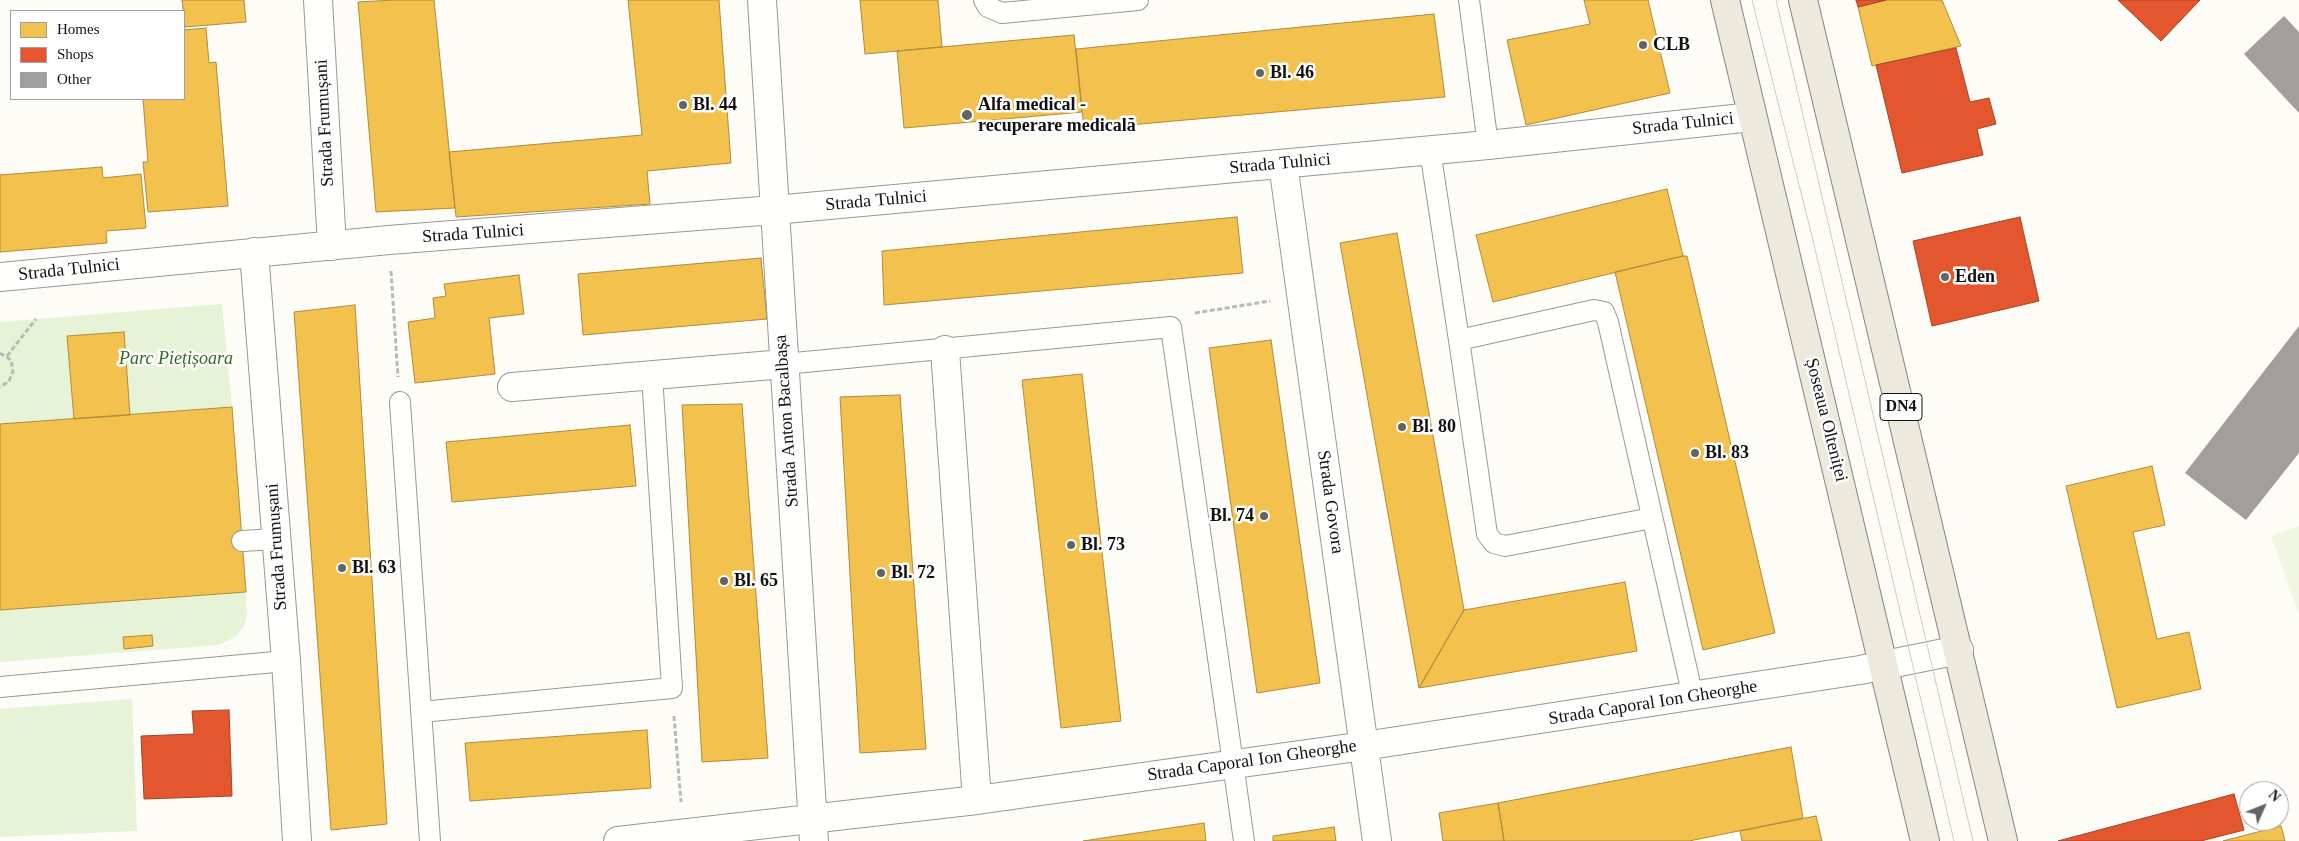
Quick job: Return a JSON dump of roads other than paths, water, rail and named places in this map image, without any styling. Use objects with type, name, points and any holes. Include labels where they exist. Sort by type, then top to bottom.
[{"type":"main road","name":"Șoseaua Olteniței","points":[[1724,0],[1925,841]]},
{"type":"main road","name":"DN4","points":[[1803,0],[2003,841]]},
{"type":"street","name":"Strada Frumușani","points":[[318,0],[332,246]]},
{"type":"street","name":"Strada Anton Bacalbașa","points":[[762,0],[813,830]]},
{"type":"street","name":"Strada Tulnici","points":[[0,277],[389,240],[774,210],[1283,164],[1488,145],[1752,117]]},
{"type":"street","name":"Strada Govora","points":[[1283,164],[1377,841]]},
{"type":"street","name":"Strada Frumușani","points":[[254,252],[298,841]]},
{"type":"street","points":[[945,350],[977,800]]},
{"type":"street","points":[[512,387],[784,364]]},
{"type":"street","name":"Strada Caporal Ion Gheorghe","points":[[618,841],[683,835],[813,830],[977,800],[1364,746],[1693,697],[1884,666],[1959,650]]},
{"type":"lane","points":[[984,0],[988,7],[1002,13],[1138,0]]},
{"type":"lane","points":[[1469,0],[1488,145]]},
{"type":"lane","points":[[1430,150],[1487,534],[1494,543],[1505,546],[1652,518]]},
{"type":"lane","points":[[1459,340],[1594,310],[1604,312],[1608,322],[1693,697]]},
{"type":"lane","points":[[784,364],[1171,328],[1244,841]]},
{"type":"lane","points":[[422,712],[672,688],[652,375]]},
{"type":"lane","points":[[400,402],[430,841]]},
{"type":"lane","points":[[242,541],[276,539]]},
{"type":"lane","points":[[0,687],[286,661]]},
{"type":"tram line","points":[[1752,0],[1812,236],[1954,841]]},
{"type":"tram line","points":[[1776,0],[1973,841]]},
{"type":"place","name":"CLB","points":[[1643,45]]},
{"type":"place","name":"Bl. 46","points":[[1260,73]]},
{"type":"place","name":"Bl. 44","points":[[683,105]]},
{"type":"place","name":"Alfa medical - recuperare medicală","points":[[967,115]]},
{"type":"place","name":"Eden","points":[[1945,277]]},
{"type":"place","name":"Bl. 80","points":[[1402,427]]},
{"type":"place","name":"Bl. 83","points":[[1695,453]]},
{"type":"place","name":"Bl. 74","points":[[1264,516]]},
{"type":"place","name":"Bl. 73","points":[[1071,545]]},
{"type":"place","name":"Bl. 63","points":[[342,568]]},
{"type":"place","name":"Bl. 72","points":[[881,573]]},
{"type":"place","name":"Bl. 65","points":[[724,581]]},
{"type":"park label","name":"Parc Piețișoara","points":[[176,359]]}]
